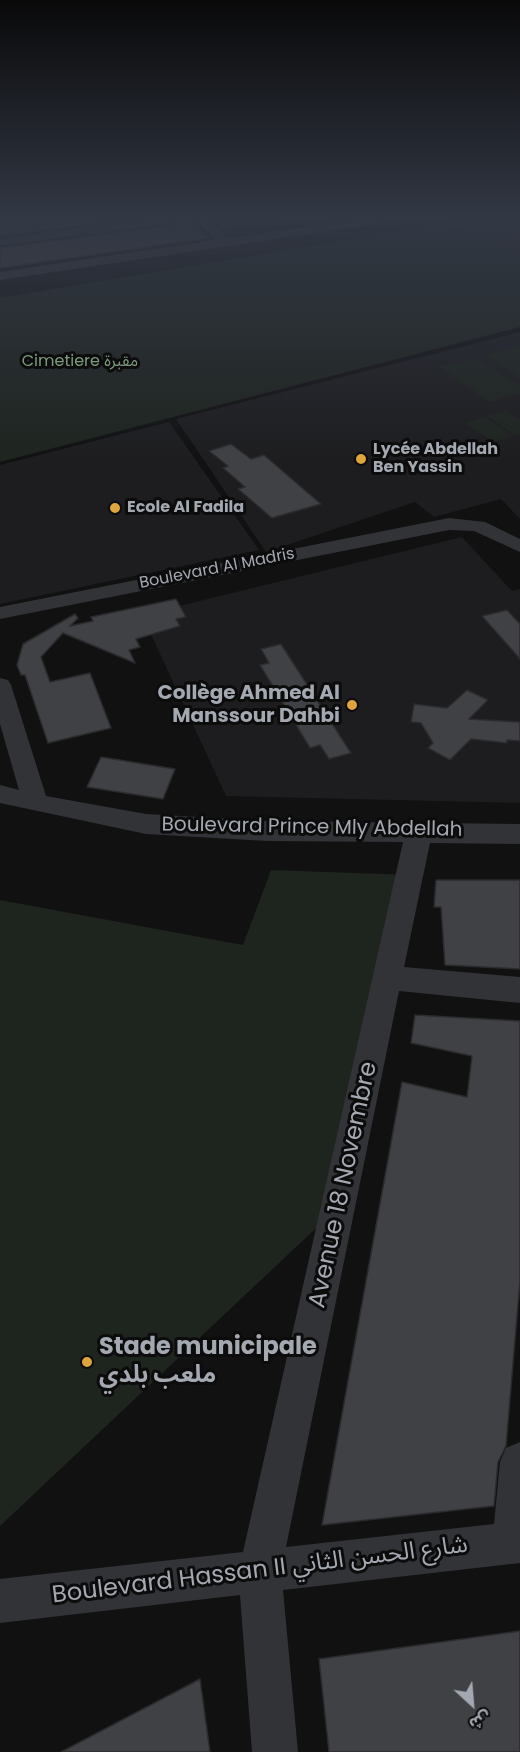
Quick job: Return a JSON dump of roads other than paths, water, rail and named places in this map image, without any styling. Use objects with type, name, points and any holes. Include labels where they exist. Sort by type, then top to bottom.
[{"type":"street","name":"Boulevard Al Madris","points":[[0,613],[433,526],[469,524],[520,546]]},
{"type":"street","points":[[0,685],[36,803]]},
{"type":"street","name":"Boulevard Prince Mly Abdellah","points":[[0,794],[146,824],[267,831],[419,831],[520,834]]},
{"type":"street","name":"Avenue 18 Novembre","points":[[275,1752],[260,1570],[419,831]]},
{"type":"street","points":[[389,978],[520,990]]},
{"type":"street","points":[[516,1542],[520,1462]]},
{"type":"street","name":"Boulevard Hassan II شارع الحسن الثاني","points":[[0,1601],[516,1542]]},
{"type":"place","name":"Lycée Abdellah Ben Yassin","points":[[361,459]]},
{"type":"place","name":"Ecole Al Fadila","points":[[115,508]]},
{"type":"place","name":"Collège Ahmed Al Manssour Dahbi","points":[[352,705]]},
{"type":"place","name":"Stade municipale ملعب بلدي","points":[[87,1362]]},
{"type":"park label","name":"Cimetiere مقبرة","points":[[80,362]]}]
